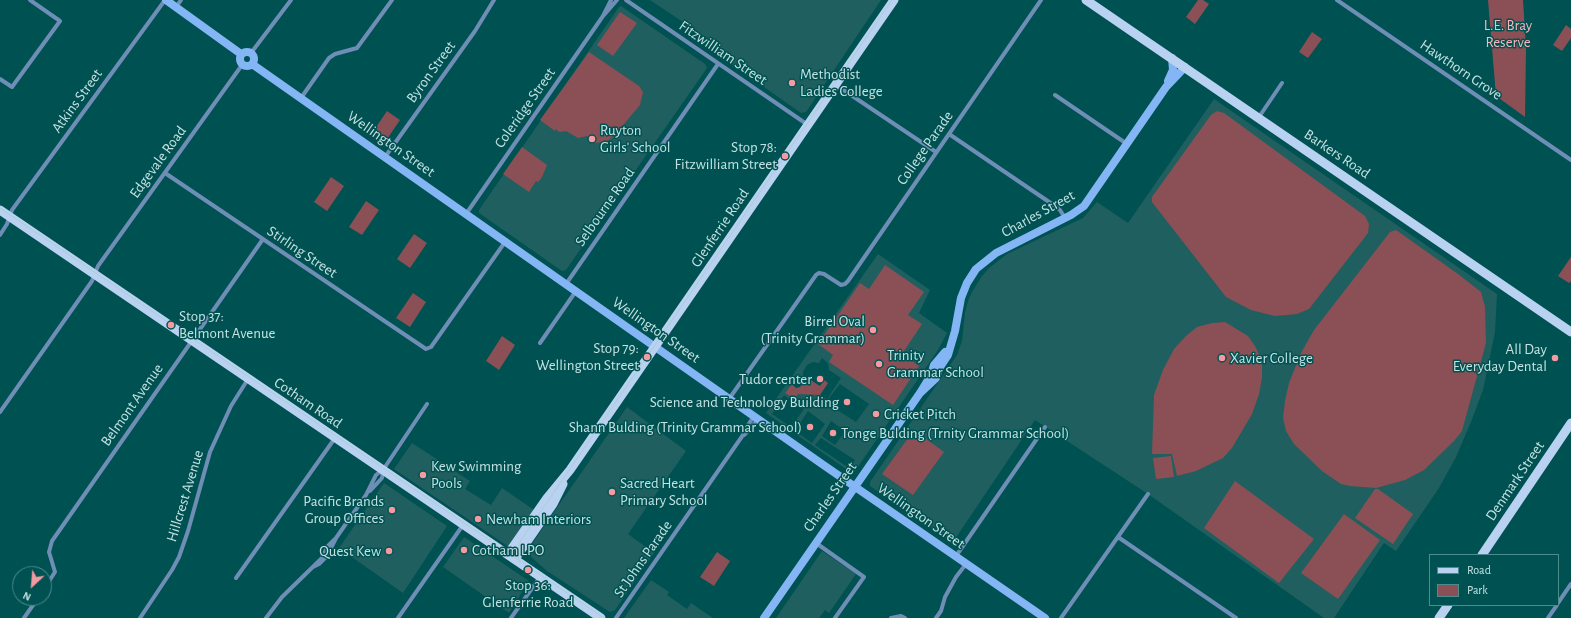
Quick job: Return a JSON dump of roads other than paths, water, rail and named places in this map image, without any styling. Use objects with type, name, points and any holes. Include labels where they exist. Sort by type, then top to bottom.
[{"type":"main road","name":"Glenferrie Road","points":[[511,557],[547,498],[569,472],[894,0]]},
{"type":"main road","name":"Barkers Road","points":[[1086,0],[1259,117],[1562,326],[1571,330]]},
{"type":"main road","name":"Cotham Road","points":[[0,210],[601,618]]},
{"type":"main road","name":"Denmark Street","points":[[1483,554],[1571,423]]},
{"type":"main road","points":[[1439,618],[1447,606]]},
{"type":"street","points":[[0,79],[12,87],[60,21],[30,0]]},
{"type":"street","points":[[166,0],[178,3],[241,54]]},
{"type":"street","name":"Atkins Street","points":[[0,235],[7,224],[12,210],[166,0]]},
{"type":"street","points":[[251,53],[291,0]]},
{"type":"street","points":[[301,98],[329,58],[335,54],[357,48],[392,0]]},
{"type":"street","name":"Byron Street","points":[[385,157],[475,31],[494,0]]},
{"type":"street","name":"Coleridge Street","points":[[603,16],[611,0]]},
{"type":"street","name":"Coleridge Street","points":[[466,214],[603,16],[617,0]]},
{"type":"street","name":"Fitzwilliam Street","points":[[626,0],[808,125]]},
{"type":"street","name":"College Parade","points":[[730,399],[816,275],[819,273],[824,274],[839,284],[843,285],[847,283],[1040,0]]},
{"type":"street","name":"Hawthorn Grove","points":[[1337,0],[1571,160]]},
{"type":"street","points":[[241,54],[247,52],[251,53]]},
{"type":"street","points":[[241,54],[239,61],[242,65],[249,66],[252,64],[254,59],[251,53]]},
{"type":"street","name":"Charles Street","points":[[1166,87],[1172,72],[1172,58]]},
{"type":"street","name":"Wellington Street","points":[[252,64],[855,487],[1045,618]]},
{"type":"street","name":"Selbourne Road","points":[[566,284],[718,64]]},
{"type":"street","name":"Edgevale Road","points":[[0,412],[95,275],[98,266],[242,65]]},
{"type":"street","name":"Charles Street","points":[[764,618],[920,393],[931,375],[934,365],[951,346],[961,298],[967,283],[976,269],[996,253],[1065,218],[1084,206],[1166,87],[1185,67]]},
{"type":"street","points":[[1259,117],[1282,83]]},
{"type":"street","points":[[836,85],[936,152]]},
{"type":"street","points":[[1055,95],[1127,144]]},
{"type":"street","points":[[949,134],[1055,206],[1065,218]]},
{"type":"street","name":"Stirling Street","points":[[165,173],[424,349],[431,347],[505,242]]},
{"type":"street","name":"Belmont Avenue","points":[[52,575],[54,572],[49,552],[52,541],[263,240]]},
{"type":"street","points":[[540,343],[576,291]]},
{"type":"street","name":"Hillcrest Avenue","points":[[140,618],[179,557],[188,531],[210,452],[231,406],[248,379]]},
{"type":"street","points":[[266,618],[282,597],[323,556],[327,547],[336,538],[366,495],[376,475],[383,470],[427,404]]},
{"type":"street","name":"St Johns Parade","points":[[616,618],[743,435],[749,430],[756,417]]},
{"type":"street","points":[[956,556],[1045,427]]},
{"type":"street","points":[[236,578],[335,438]]},
{"type":"street","points":[[1061,618],[1148,494]]},
{"type":"street","points":[[398,618],[463,524]]},
{"type":"street","points":[[1118,537],[1236,618]]},
{"type":"street","points":[[816,543],[864,577],[835,618]]},
{"type":"street","points":[[936,618],[941,611],[945,597],[956,577],[966,564]]},
{"type":"street","points":[[511,618],[540,576]]},
{"type":"street","points":[[1559,601],[1571,584]]},
{"type":"street","points":[[24,618],[32,606]]},
{"type":"street","points":[[1548,618],[1556,606]]},
{"type":"street","points":[[891,618],[901,616],[905,618]]},
{"type":"tram line","points":[[520,562],[517,552],[521,540],[892,0]]},
{"type":"tram line","points":[[0,208],[604,618]]},
{"type":"place","name":"Methodist Ladies College","points":[[792,83]]},
{"type":"place","name":"Ruyton Girls' School","points":[[592,139]]},
{"type":"place","name":"Stop 78: Fitzwilliam Street","points":[[785,156]]},
{"type":"place","name":"Stop 37: Belmont Avenue","points":[[171,325]]},
{"type":"place","name":"Birrel Oval (Trinity Grammar)","points":[[873,330]]},
{"type":"place","name":"Stop 79: Wellington Street","points":[[647,357]]},
{"type":"place","name":"Xavier College","points":[[1222,358]]},
{"type":"place","name":"All Day Everyday Dental","points":[[1555,358]]},
{"type":"place","name":"Trinity Grammar School","points":[[879,364]]},
{"type":"place","name":"Tudor center","points":[[820,379]]},
{"type":"place","name":"Science and Technology Building","points":[[847,402]]},
{"type":"place","name":"Cricket Pitch","points":[[876,414]]},
{"type":"place","name":"Shann Bulding (Trinity Grammar School)","points":[[810,427]]},
{"type":"place","name":"Tonge Bulding (Trnity Grammar School)","points":[[833,433]]},
{"type":"place","name":"Kew Swimming Pools","points":[[423,475]]},
{"type":"place","name":"Sacred Heart Primary School","points":[[612,492]]},
{"type":"place","name":"Pacific Brands Group Offices","points":[[392,510]]},
{"type":"place","name":"Newham Interiors","points":[[478,519]]},
{"type":"place","name":"Cotham LPO","points":[[464,550]]},
{"type":"place","name":"Quest Kew","points":[[389,551]]},
{"type":"place","name":"Stop 36: Glenferrie Road","points":[[528,570]]},
{"type":"park label","name":"L.E. Bray Reserve","points":[[1508,34]]}]
